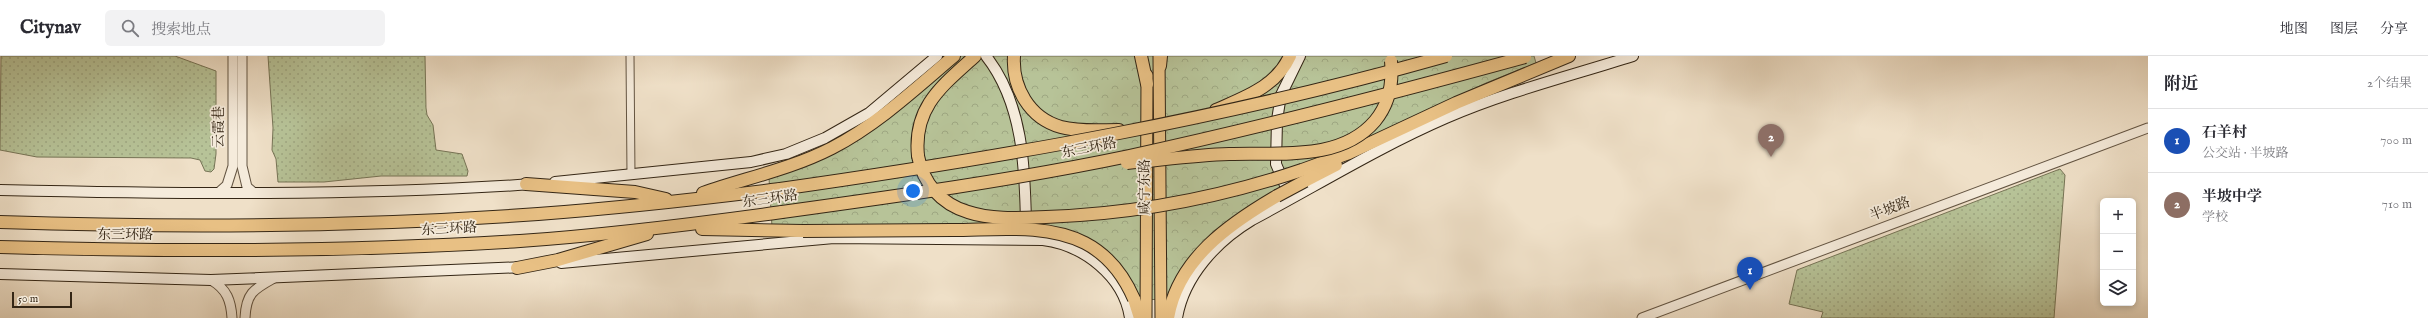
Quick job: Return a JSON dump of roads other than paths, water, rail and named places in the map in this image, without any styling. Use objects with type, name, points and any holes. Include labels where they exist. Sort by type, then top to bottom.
[{"type":"highway","points":[[526,184],[634,192],[679,201],[771,173],[826,151],[863,130],[896,106],[954,56]]},
{"type":"highway","points":[[975,56],[934,95],[921,120],[917,138],[919,163],[930,186],[942,199],[967,212],[989,216],[1020,218],[1111,212],[1203,198],[1303,176]]},
{"type":"highway","points":[[1014,56],[1014,75],[1022,96],[1030,108],[1046,120],[1061,127],[1073,129],[1136,131]]},
{"type":"highway","points":[[1141,56],[1147,84]]},
{"type":"highway","points":[[1199,117],[1264,87],[1278,75],[1290,56]]},
{"type":"highway","points":[[1076,166],[1215,154],[1315,151],[1336,147],[1361,134],[1381,113],[1391,87],[1390,56]]},
{"type":"highway","name":"东三环路","points":[[0,222],[142,226],[403,222],[540,214],[679,201],[780,189],[983,159],[1136,131],[1263,104],[1446,56]]},
{"type":"highway","name":"东三环路","points":[[0,247],[116,250],[295,249],[520,241],[664,228],[985,182],[1076,166],[1328,110],[1527,56]]},
{"type":"highway","points":[[1168,318],[1181,282],[1201,252],[1225,230],[1277,196],[1303,176],[1456,103],[1569,56]]},
{"type":"highway","points":[[516,268],[558,260],[608,247],[664,228],[803,231],[1012,230],[1058,234],[1085,244],[1101,255],[1123,278],[1134,299],[1140,318]]},
{"type":"main road","points":[[0,190],[162,194],[476,188],[631,175],[751,162],[802,148],[834,134],[869,113],[937,56]]},
{"type":"main road","points":[[986,56],[1004,88],[1018,130],[1024,177],[1026,239]]},
{"type":"main road","name":"咸宁东路","points":[[1146,318],[1147,56]]},
{"type":"main road","points":[[1291,199],[1278,171],[1276,131],[1281,95],[1300,56]]},
{"type":"main road","points":[[1177,318],[1191,281],[1214,250],[1238,229],[1291,199],[1446,118],[1502,96],[1633,56]]},
{"type":"main road","name":"咸宁东路","points":[[1160,59],[1161,318]]},
{"type":"main road","points":[[0,274],[211,280],[274,278],[516,268],[829,239],[1026,239],[1064,244],[1096,262],[1120,290],[1130,318]]},
{"type":"street","name":"云霞巷","points":[[218,193],[228,185],[233,166],[233,56]]},
{"type":"street","name":"云霞巷","points":[[242,56],[242,166],[247,187],[253,192]]},
{"type":"street","points":[[630,56],[631,175]]},
{"type":"street","name":"半坡路","points":[[1642,318],[2148,128]]},
{"type":"street","points":[[246,318],[246,305],[249,295],[274,278]]},
{"type":"street","points":[[211,280],[220,285],[227,295],[232,306],[232,318]]},
{"type":"place","name":"半坡中学","points":[[1771,157]]},
{"type":"place","name":"石羊村","points":[[1750,290]]}]
